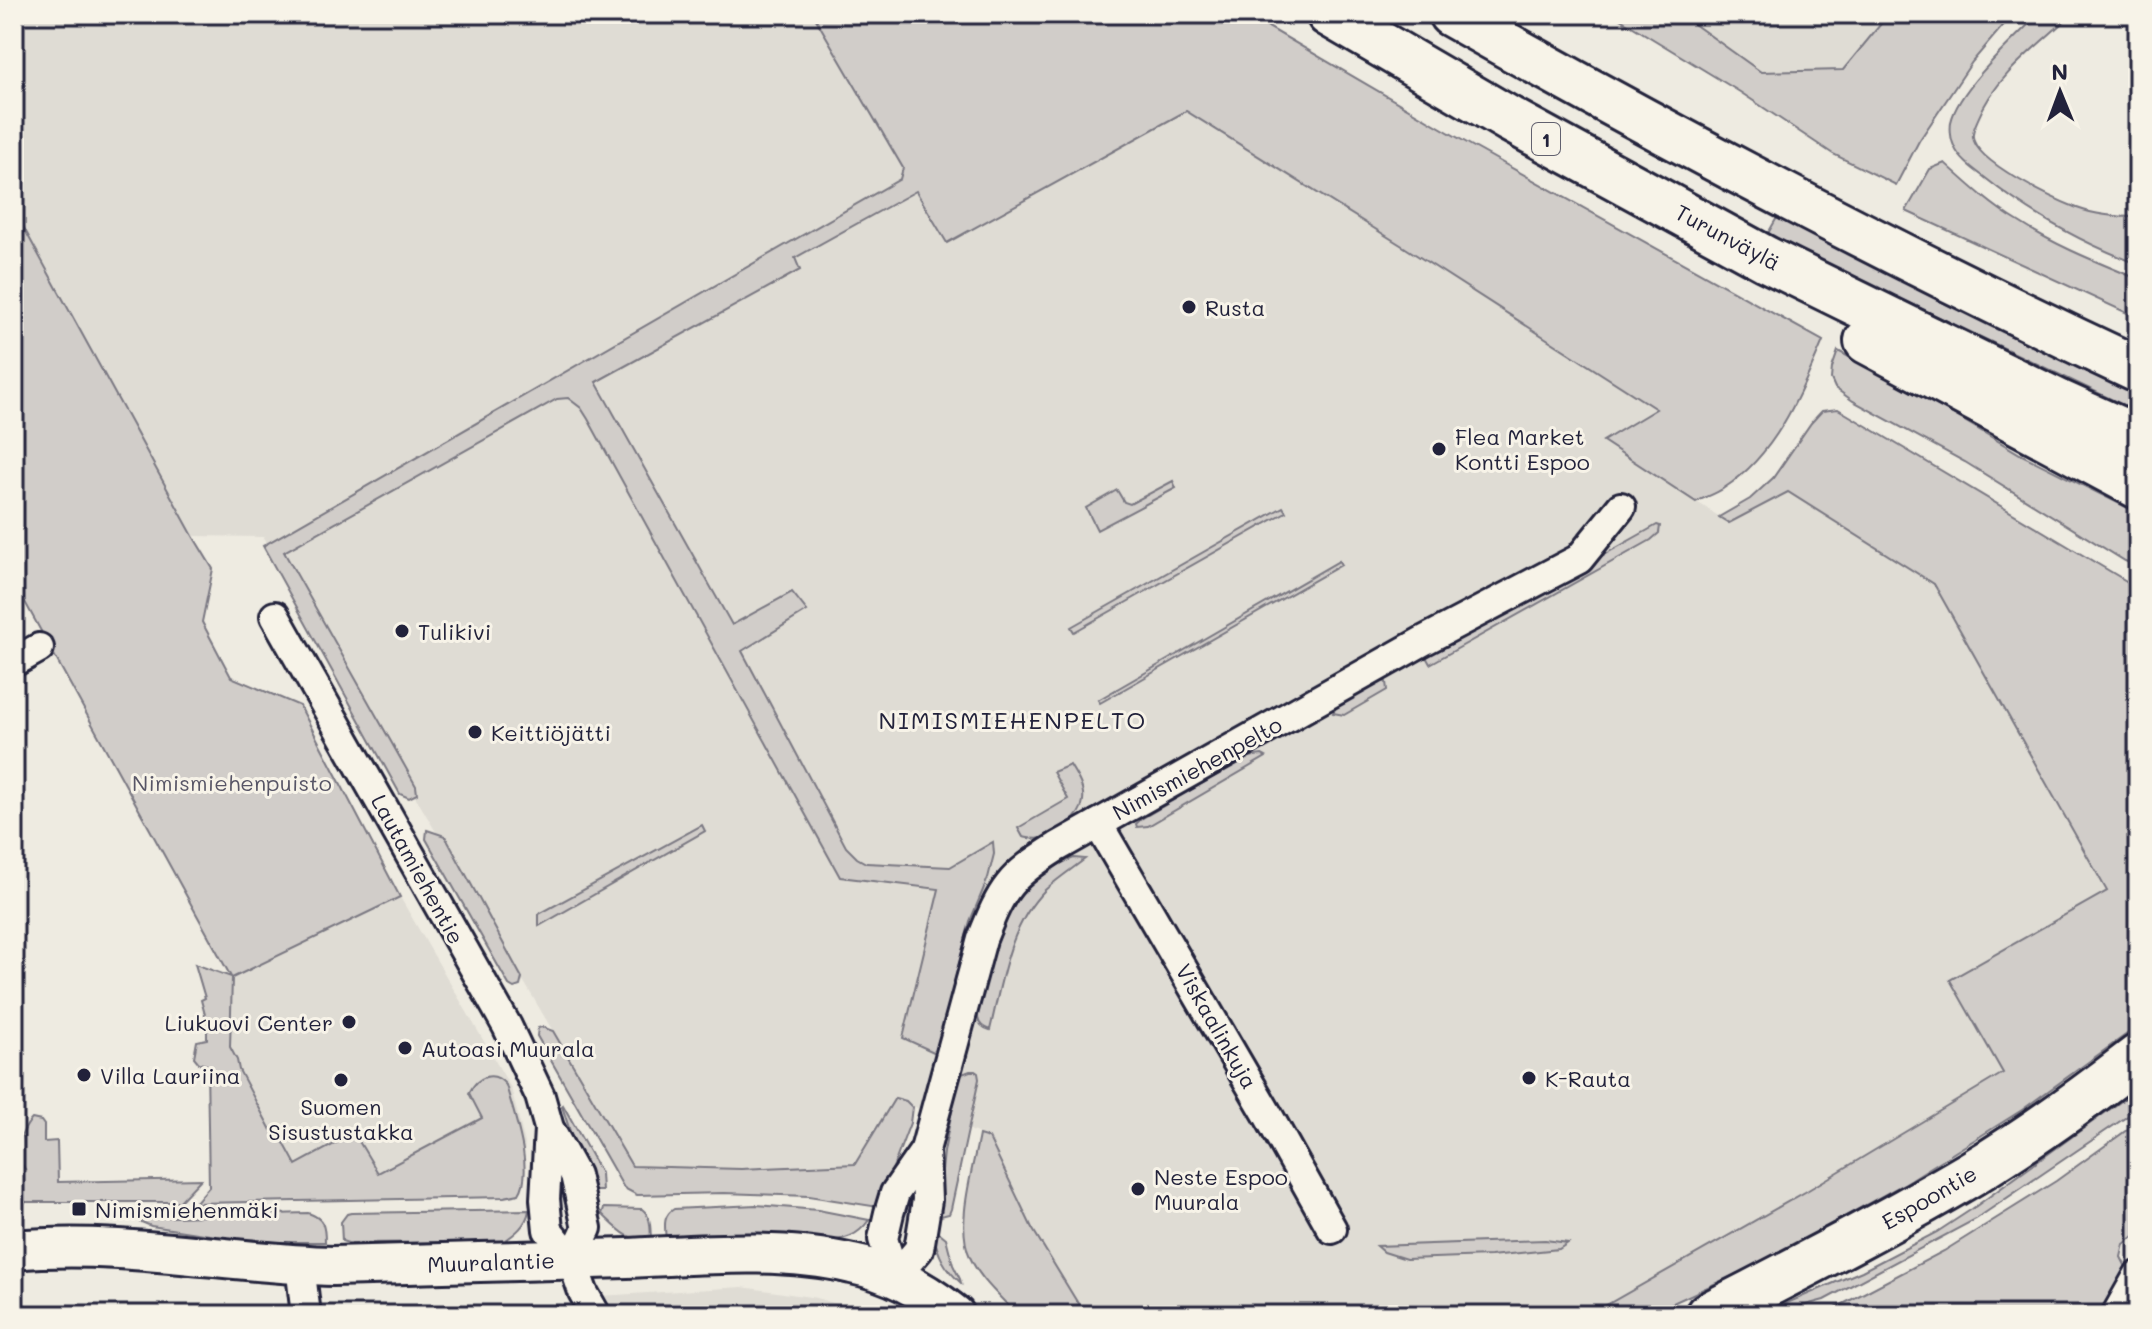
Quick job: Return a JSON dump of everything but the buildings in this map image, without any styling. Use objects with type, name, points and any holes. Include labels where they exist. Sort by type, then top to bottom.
[{"type":"main road","name":"Turunväylä","points":[[1329,14],[1509,119],[1766,259],[2138,438]]},
{"type":"main road","points":[[1451,14],[1611,105],[1790,200],[2138,370]]},
{"type":"main road","points":[[1502,14],[1550,43],[1611,105]]},
{"type":"main road","points":[[1790,200],[1901,231],[2138,338]]},
{"type":"main road","points":[[1766,259],[1868,341],[2138,486]]},
{"type":"main road","name":"Espoontie","points":[[1708,1315],[1865,1234],[1975,1171],[2079,1102],[2138,1057]]},
{"type":"street","name":"Nimismiehenpelto","points":[[895,1277],[883,1239],[889,1213],[895,1193],[925,1150],[982,939],[1008,884],[1026,866],[1098,824],[1423,641],[1579,559],[1621,507]]},
{"type":"street","name":"Lautamiehentie","points":[[275,616],[507,1026],[540,1096],[549,1128],[575,1175],[587,1228],[572,1260]]},
{"type":"street","points":[[14,662],[39,648]]},
{"type":"street","name":"Viskaalinkuja","points":[[1098,824],[1332,1229]]},
{"type":"street","name":"Muuralantie","points":[[14,1250],[82,1248],[175,1252],[300,1265],[708,1255],[791,1256],[855,1264],[895,1277],[931,1296],[955,1315]]},
{"type":"street","points":[[572,1260],[583,1292],[596,1315]]},
{"type":"street","points":[[300,1265],[306,1315]]},
{"type":"street","points":[[2116,1315],[2138,1276]]},
{"type":"shaded area","points":[[14,14],[813,14],[947,243],[1186,110],[1657,409],[1604,441],[1729,523],[1788,492],[1934,584],[2107,891],[1951,980],[2004,1073],[1805,1192],[1589,1315],[1085,1315],[1032,1228],[989,1138],[896,1099],[855,1164],[741,1169],[632,1166],[263,537],[193,536],[14,210]]},
{"type":"shaded area","points":[[1680,14],[1889,14],[1843,70],[1761,72]]},
{"type":"shaded area","points":[[400,897],[511,1088],[525,1143],[521,1189],[225,1191],[225,981]]},
{"type":"shaded area","points":[[742,1287],[817,1298],[872,1315],[611,1315],[600,1296]]},
{"type":"green space","points":[[813,14],[1246,14],[1474,147],[1823,341],[1784,422],[1758,459],[1721,490],[1696,502],[1603,441],[1656,409],[1186,111],[947,243],[916,191],[795,258],[800,270],[596,382],[732,625],[792,592],[807,611],[742,651],[846,847],[866,863],[950,867],[993,842],[994,854],[988,878],[970,921],[936,1053],[903,1038],[939,889],[840,877],[588,419],[581,408],[568,398],[557,399],[284,552],[416,786],[417,794],[409,798],[400,794],[263,546],[900,179],[903,168]]},
{"type":"green space","points":[[1612,14],[1680,14],[1761,72],[1843,70],[1889,14],[2013,14],[1972,62],[1919,141],[1896,185],[1833,154],[1740,92]]},
{"type":"green space","points":[[2039,14],[2072,14],[2019,62],[1995,89],[1978,119],[1973,137],[1977,147],[2001,168],[2051,197],[2092,212],[2138,217],[2138,264],[2097,247],[2038,215],[1971,167],[1954,146],[1951,122],[1964,95]]},
{"type":"green space","points":[[1945,163],[1990,202],[2033,231],[2138,279],[2138,318],[1906,211],[1930,169]]},
{"type":"green space","name":"Nimismiehenpuisto","points":[[14,210],[213,569],[202,622],[231,677],[300,706],[400,897],[232,978],[230,1047],[239,1070],[271,1130],[276,1128],[296,1165],[349,1136],[357,1138],[378,1173],[482,1118],[469,1093],[481,1079],[496,1077],[506,1085],[524,1156],[525,1171],[519,1194],[504,1197],[195,1203],[209,1187],[207,1065],[199,1063],[194,1057],[197,1041],[207,1039],[207,1022],[201,1000],[205,998],[195,964],[231,977],[14,582]]},
{"type":"green space","points":[[1779,214],[2138,389],[2138,412],[1767,235]]},
{"type":"green space","points":[[1838,351],[2020,454],[2138,513],[2138,566],[2125,561],[1965,462],[1853,401],[1835,388],[1831,379]]},
{"type":"green space","points":[[1838,409],[2138,588],[2138,1026],[2022,1110],[1904,1184],[1760,1263],[1647,1315],[1589,1315],[1805,1192],[2003,1073],[1950,980],[2107,891],[1934,584],[1788,492],[1729,523],[1719,517],[1750,499],[1773,478],[1822,411]]},
{"type":"green space","points":[[1173,481],[1176,488],[1097,530],[1086,508],[1117,490],[1124,502],[1130,504]]},
{"type":"green space","points":[[1283,507],[1286,512],[1074,632],[1071,627]]},
{"type":"green space","points":[[1660,526],[1659,533],[1651,540],[1430,664],[1425,655]]},
{"type":"green space","points":[[1339,561],[1341,565],[1100,703],[1098,700]]},
{"type":"green space","points":[[1381,681],[1386,682],[1387,690],[1344,715],[1333,713],[1337,705]]},
{"type":"green space","points":[[1248,757],[1266,757],[1148,826],[1137,827],[1141,819]]},
{"type":"green space","points":[[1070,765],[1083,791],[1078,814],[1048,836],[1037,839],[1023,837],[1018,828],[1068,799],[1053,772]]},
{"type":"green space","points":[[702,825],[705,831],[539,926],[539,914]]},
{"type":"green space","points":[[427,830],[445,836],[522,978],[520,986],[514,988],[509,985],[426,839]]},
{"type":"green space","points":[[1074,858],[1085,859],[1045,890],[1022,921],[1008,956],[990,1030],[985,1028],[978,1018],[980,998],[1008,913],[1032,881]]},
{"type":"green space","points":[[538,1028],[553,1031],[632,1166],[741,1169],[855,1164],[895,1098],[906,1101],[912,1107],[910,1123],[878,1207],[809,1196],[724,1193],[637,1195],[624,1188],[537,1036]]},
{"type":"green space","points":[[970,1071],[978,1073],[979,1079],[951,1209],[949,1214],[937,1217],[944,1152],[957,1084],[962,1074]]},
{"type":"green space","points":[[2138,1089],[2138,1109],[1976,1219],[1824,1300],[1780,1312],[1773,1309],[1862,1271],[1937,1232]]},
{"type":"green space","points":[[563,1105],[601,1173],[602,1191],[589,1191]]},
{"type":"green space","points":[[32,1119],[44,1125],[44,1142],[57,1141],[58,1182],[201,1179],[179,1202],[14,1202],[14,1178],[26,1171],[16,1154]]},
{"type":"green space","points":[[2138,1122],[2138,1233],[2124,1244],[2121,1257],[2127,1269],[2105,1315],[1822,1315],[1944,1251],[2056,1181]]},
{"type":"green space","points":[[979,1135],[989,1138],[1032,1228],[1085,1315],[1017,1315],[974,1265],[964,1229]]},
{"type":"green space","points":[[756,1205],[818,1210],[869,1220],[850,1236],[825,1242],[666,1240],[666,1218],[674,1209]]},
{"type":"green space","points":[[604,1208],[642,1209],[649,1219],[651,1240],[636,1239],[624,1233],[602,1214]]},
{"type":"green space","points":[[529,1210],[523,1225],[503,1242],[342,1241],[341,1222],[351,1213]]},
{"type":"green space","points":[[308,1213],[322,1224],[325,1242],[242,1240],[151,1226],[139,1221],[139,1218]]},
{"type":"green space","points":[[933,1233],[946,1238],[961,1283],[942,1261]]},
{"type":"green space","points":[[1545,1240],[1568,1243],[1559,1249],[1490,1256],[1406,1259],[1384,1252],[1377,1246]]},
{"type":"place","name":"Rusta","points":[[1189,307]]},
{"type":"place","name":"Flea Market Kontti Espoo","points":[[1439,449]]},
{"type":"place","name":"Tulikivi","points":[[402,631]]},
{"type":"place","name":"Keittiöjätti","points":[[475,732]]},
{"type":"place","name":"Liukuovi Center","points":[[349,1022]]},
{"type":"place","name":"Autoasi Muurala","points":[[405,1048]]},
{"type":"place","name":"Villa Lauriina","points":[[84,1075]]},
{"type":"place","name":"K-Rauta","points":[[1529,1078]]},
{"type":"place","name":"Suomen Sisustustakka","points":[[341,1080]]},
{"type":"place","name":"Neste Espoo Muurala","points":[[1138,1189]]},
{"type":"place","name":"Nimismiehenmäki","points":[[79,1209]]},
{"type":"district","name":"NIMISMIEHENPELTO","points":[[1013,719]]}]
